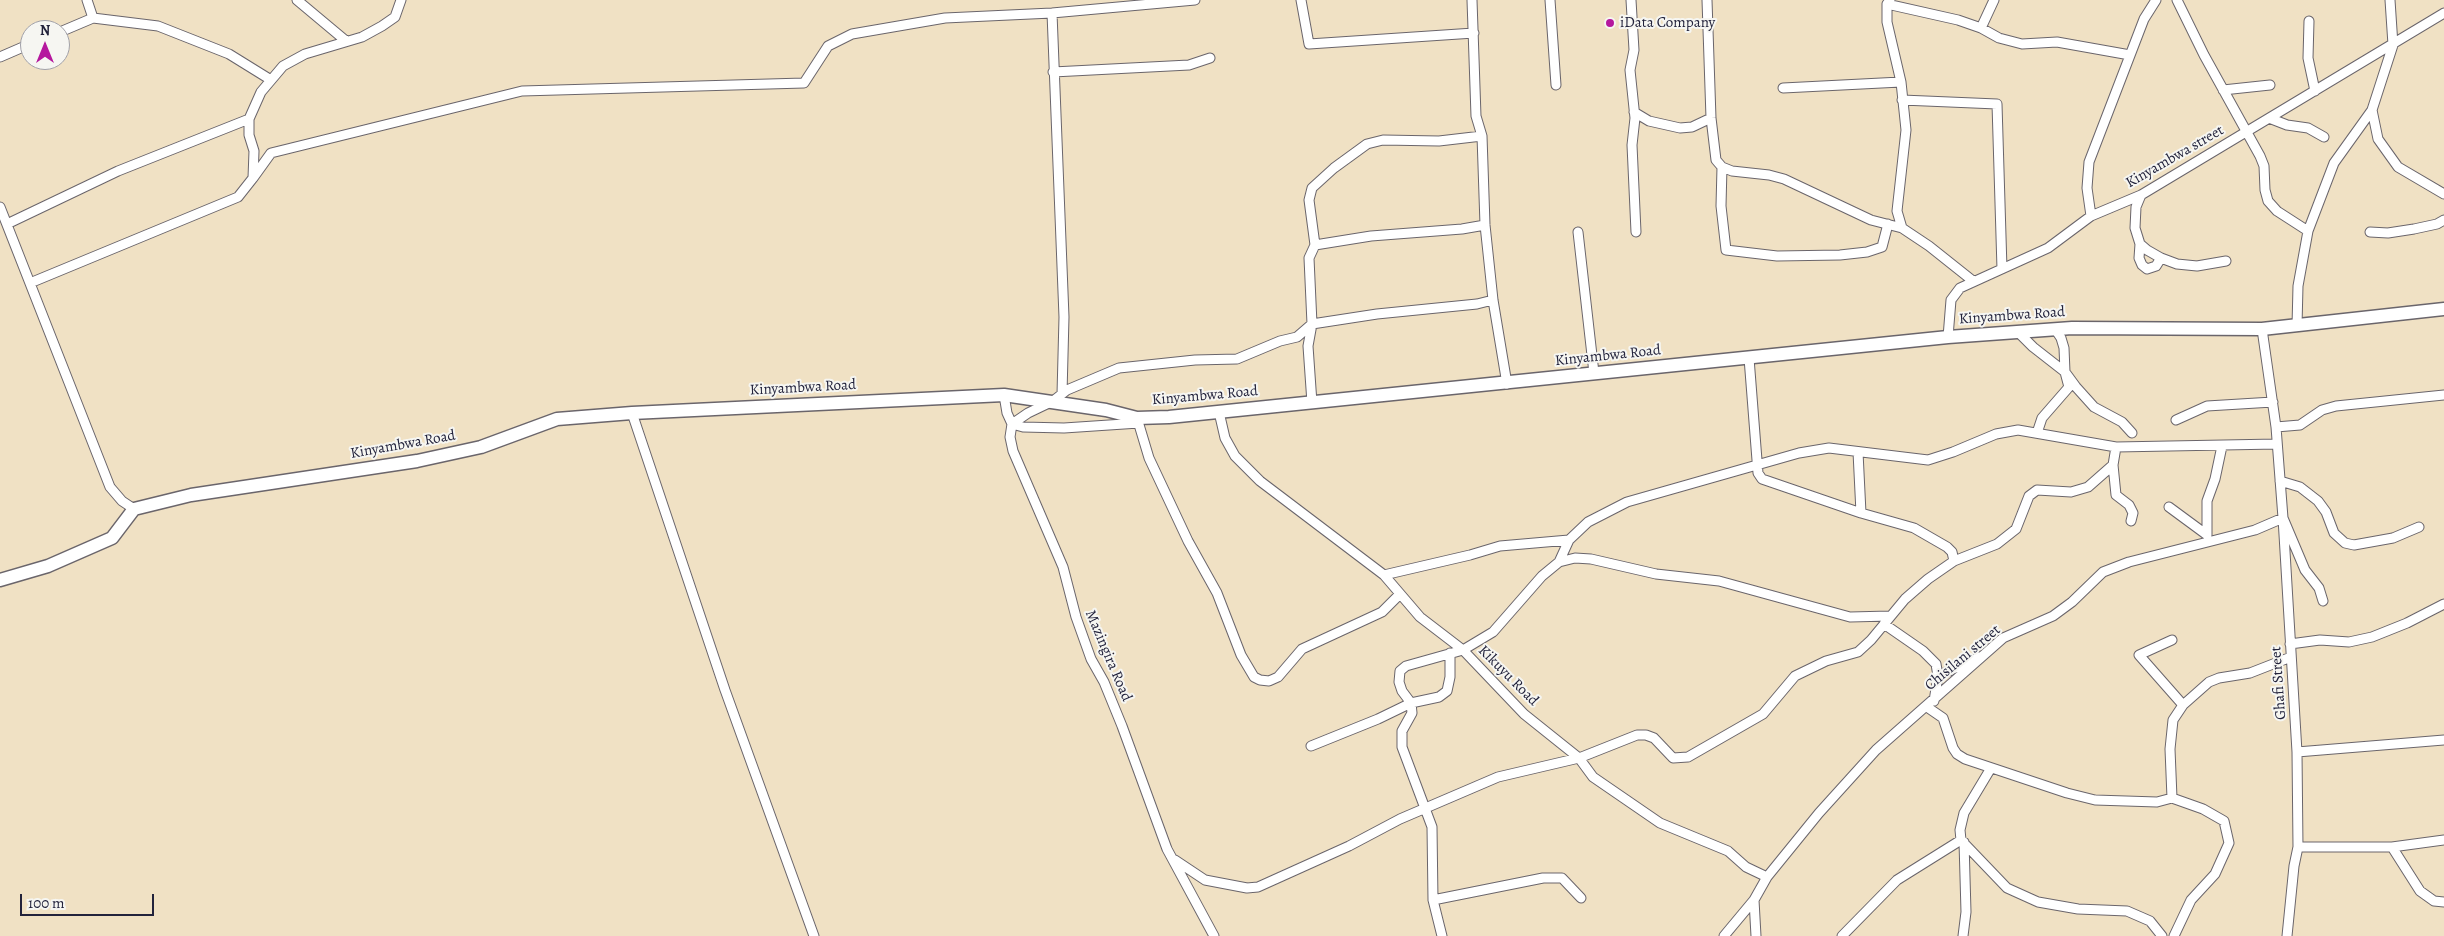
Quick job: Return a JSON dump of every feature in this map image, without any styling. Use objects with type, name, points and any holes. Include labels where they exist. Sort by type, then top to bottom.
[{"type":"street","points":[[87,0],[93,18]]},
{"type":"street","points":[[297,0],[346,41]]},
{"type":"street","points":[[253,178],[254,151],[249,135],[249,119],[261,92],[283,66],[305,54],[362,37],[382,26],[395,17],[401,0]]},
{"type":"street","points":[[30,283],[230,202],[245,190],[271,153],[522,91],[804,83],[828,46],[852,34],[945,18],[1052,14],[1195,0]]},
{"type":"street","points":[[1301,0],[1309,44],[1474,33]]},
{"type":"street","points":[[1472,0],[1476,116],[1482,136],[1485,225],[1493,300],[1507,384]]},
{"type":"street","points":[[1550,0],[1556,85]]},
{"type":"street","points":[[1631,0],[1634,50],[1630,70],[1634,112],[1632,145],[1636,232]]},
{"type":"street","points":[[1707,0],[1711,118],[1716,160],[1722,167],[1732,171],[1769,175],[1784,179],[1871,220],[1902,228],[1929,246],[1973,281]]},
{"type":"street","points":[[1981,28],[1994,0]]},
{"type":"street","points":[[2091,216],[2087,188],[2089,162],[2144,19],[2156,0]]},
{"type":"street","points":[[2176,0],[2264,166],[2265,190],[2268,201],[2278,212],[2308,231]]},
{"type":"street","points":[[2297,326],[2298,286],[2308,231],[2334,163],[2372,110],[2393,45],[2390,0]]},
{"type":"street","points":[[1902,228],[1898,211],[1906,130],[1901,82],[1887,22],[1889,2],[1958,20],[1981,28],[1999,38],[2022,44],[2057,42],[2130,56]]},
{"type":"street","name":"Kinyambwa street","points":[[1948,337],[1951,300],[1960,288],[2048,248],[2091,216],[2141,195],[2444,13]]},
{"type":"street","points":[[1052,14],[1064,316],[1057,397]]},
{"type":"street","points":[[70,28],[93,18],[158,26],[229,54],[271,80]]},
{"type":"street","points":[[2309,21],[2308,58],[2315,91]]},
{"type":"street","points":[[0,57],[20,48]]},
{"type":"street","points":[[1054,72],[1189,65],[1210,58]]},
{"type":"street","points":[[1783,88],[1901,82]]},
{"type":"street","points":[[2223,90],[2270,85]]},
{"type":"street","points":[[1902,100],[1997,104],[1999,238],[2002,269]]},
{"type":"street","points":[[2372,110],[2378,139],[2398,167],[2444,194]]},
{"type":"street","points":[[1634,112],[1649,121],[1680,128],[1692,127],[1711,118]]},
{"type":"street","points":[[2269,118],[2287,125],[2308,128],[2324,136]]},
{"type":"street","points":[[7,224],[118,171],[249,119]]},
{"type":"street","points":[[1312,403],[1308,346],[1312,324],[1309,258],[1315,245],[1309,200],[1312,188],[1334,168],[1367,144],[1382,140],[1439,141],[1482,136]]},
{"type":"street","points":[[1722,167],[1721,206],[1726,250],[1777,256],[1840,255],[1866,252],[1882,247],[1888,224]]},
{"type":"street","points":[[2141,195],[2136,208],[2135,228],[2140,244],[2139,258],[2147,270],[2156,266],[2161,258]]},
{"type":"street","points":[[0,206],[110,487],[122,501],[134,509],[112,538],[48,566],[0,580]]},
{"type":"street","points":[[2370,232],[2388,233],[2414,229],[2437,224],[2444,220]]},
{"type":"street","points":[[1315,245],[1370,236],[1485,225]]},
{"type":"street","points":[[1578,232],[1594,373]]},
{"type":"street","points":[[2140,244],[2161,258],[2177,264],[2197,266],[2226,261]]},
{"type":"street","points":[[1012,424],[1028,412],[1057,397],[1112,371],[1127,366],[1243,358],[1280,342],[1297,337],[1312,324],[1377,314],[1477,304],[1493,300]]},
{"type":"street","name":"Kinyambwa Road","points":[[134,509],[191,495],[417,461],[465,451],[557,419],[632,413],[1004,395],[1057,397],[1138,421],[1948,337],[2055,329],[2262,329],[2444,309]]},
{"type":"street","points":[[2037,433],[2042,418],[2069,387],[2065,372],[2064,348],[2061,338],[2055,329]]},
{"type":"street","name":"Ghafi Street","points":[[2262,329],[2276,427],[2297,752],[2298,847],[2294,866],[2287,936]]},
{"type":"street","points":[[2018,332],[2033,347],[2065,372],[2094,407],[2122,422],[2132,433]]},
{"type":"street","points":[[1749,358],[1758,473],[1762,479],[1861,513],[1914,528],[1948,547],[1952,552],[1954,561]]},
{"type":"street","name":"Mazingira Road","points":[[1004,395],[1007,413],[1012,424],[1010,438],[1013,451],[1063,567],[1082,637],[1122,726],[1167,849],[1175,860],[1214,936]]},
{"type":"street","points":[[2276,427],[2300,425],[2322,410],[2336,406],[2444,395]]},
{"type":"street","points":[[2176,420],[2207,406],[2273,402]]},
{"type":"street","name":"Kikuyu Road","points":[[1220,412],[1225,438],[1235,456],[1254,474],[1384,575],[1420,617],[1463,650],[1524,714],[1579,758],[1592,777],[1660,823],[1728,851],[1746,867],[1768,877]]},
{"type":"street","points":[[632,413],[725,690],[814,936]]},
{"type":"street","points":[[1012,424],[1042,428],[1138,421],[1149,458],[1188,541],[1217,593],[1241,656],[1254,677],[1260,680],[1278,677],[1302,649],[1382,612],[1400,594]]},
{"type":"street","points":[[1442,936],[1434,900],[1432,827],[1402,748],[1402,731],[1412,713],[1411,703],[1402,691],[1399,682],[1400,672],[1406,666],[1417,661],[1463,650],[1493,632],[1506,619],[1521,597],[1559,562],[1569,540],[1588,522],[1627,502],[1718,478],[1798,453],[1829,448],[1928,460],[1996,434],[2018,430],[2116,447],[2277,444]]},
{"type":"street","points":[[2169,507],[2207,535],[2207,500],[2215,479],[2222,446]]},
{"type":"street","points":[[2116,447],[2113,465],[2116,495],[2129,504],[2133,513],[2131,521]]},
{"type":"street","points":[[1858,452],[1861,513]]},
{"type":"street","points":[[1175,860],[1205,880],[1247,888],[1258,887],[1349,846],[1425,808],[1498,777],[1579,758],[1637,735],[1646,734],[1654,738],[1673,758],[1688,757],[1763,714],[1795,676],[1826,661],[1858,652],[1905,599],[1928,579],[1954,561],[1997,544],[2016,529],[2029,496],[2037,490],[2071,492],[2088,487],[2113,465]]},
{"type":"street","points":[[2280,481],[2300,487],[2318,501],[2326,512],[2334,533],[2345,543],[2354,545],[2393,538],[2419,527]]},
{"type":"street","points":[[2283,518],[2302,564],[2319,588],[2323,601]]},
{"type":"street","name":"Chisilani street","points":[[1768,877],[1819,813],[1876,750],[2004,638],[2053,616],[2072,602],[2103,572],[2158,554],[2255,530],[2283,518]]},
{"type":"street","points":[[1384,575],[1500,546],[1569,540]]},
{"type":"street","points":[[1559,562],[1575,558],[1591,559],[1656,574],[1719,581],[1850,617],[1887,620],[1936,664],[1938,676],[1930,704],[1943,718],[1957,754],[1991,768],[2067,794],[2095,800],[2158,802],[2172,798],[2203,809],[2224,821],[2229,843],[2215,874],[2191,900],[2174,936]]},
{"type":"street","points":[[2290,644],[2320,640],[2349,642],[2372,637],[2408,623],[2442,605],[2444,615]]},
{"type":"street","points":[[2172,640],[2139,655],[2183,705]]},
{"type":"street","points":[[1311,746],[1378,719],[1411,703],[1439,697],[1447,691],[1450,677],[1450,653]]},
{"type":"street","points":[[1938,676],[1962,663],[1984,656]]},
{"type":"street","points":[[2172,798],[2170,749],[2173,720],[2183,705],[2209,682],[2218,678],[2250,673],[2291,657]]},
{"type":"street","points":[[2297,752],[2444,740]]},
{"type":"street","points":[[1963,936],[1966,904],[1963,841],[1960,822],[1991,768]]},
{"type":"street","points":[[2298,847],[2392,847],[2444,840]]},
{"type":"street","points":[[1842,936],[1896,880],[1963,841]]},
{"type":"street","points":[[1963,841],[2008,888],[2038,902],[2060,906],[2128,911],[2150,921],[2162,936]]},
{"type":"street","points":[[2392,847],[2420,891],[2434,901],[2444,902]]},
{"type":"street","points":[[1724,936],[1754,900],[1768,877]]},
{"type":"street","points":[[1434,900],[1543,878],[1562,878],[1581,898]]},
{"type":"street","points":[[1754,900],[1756,936]]},
{"type":"place","name":"iData Company","points":[[1610,23]]}]
